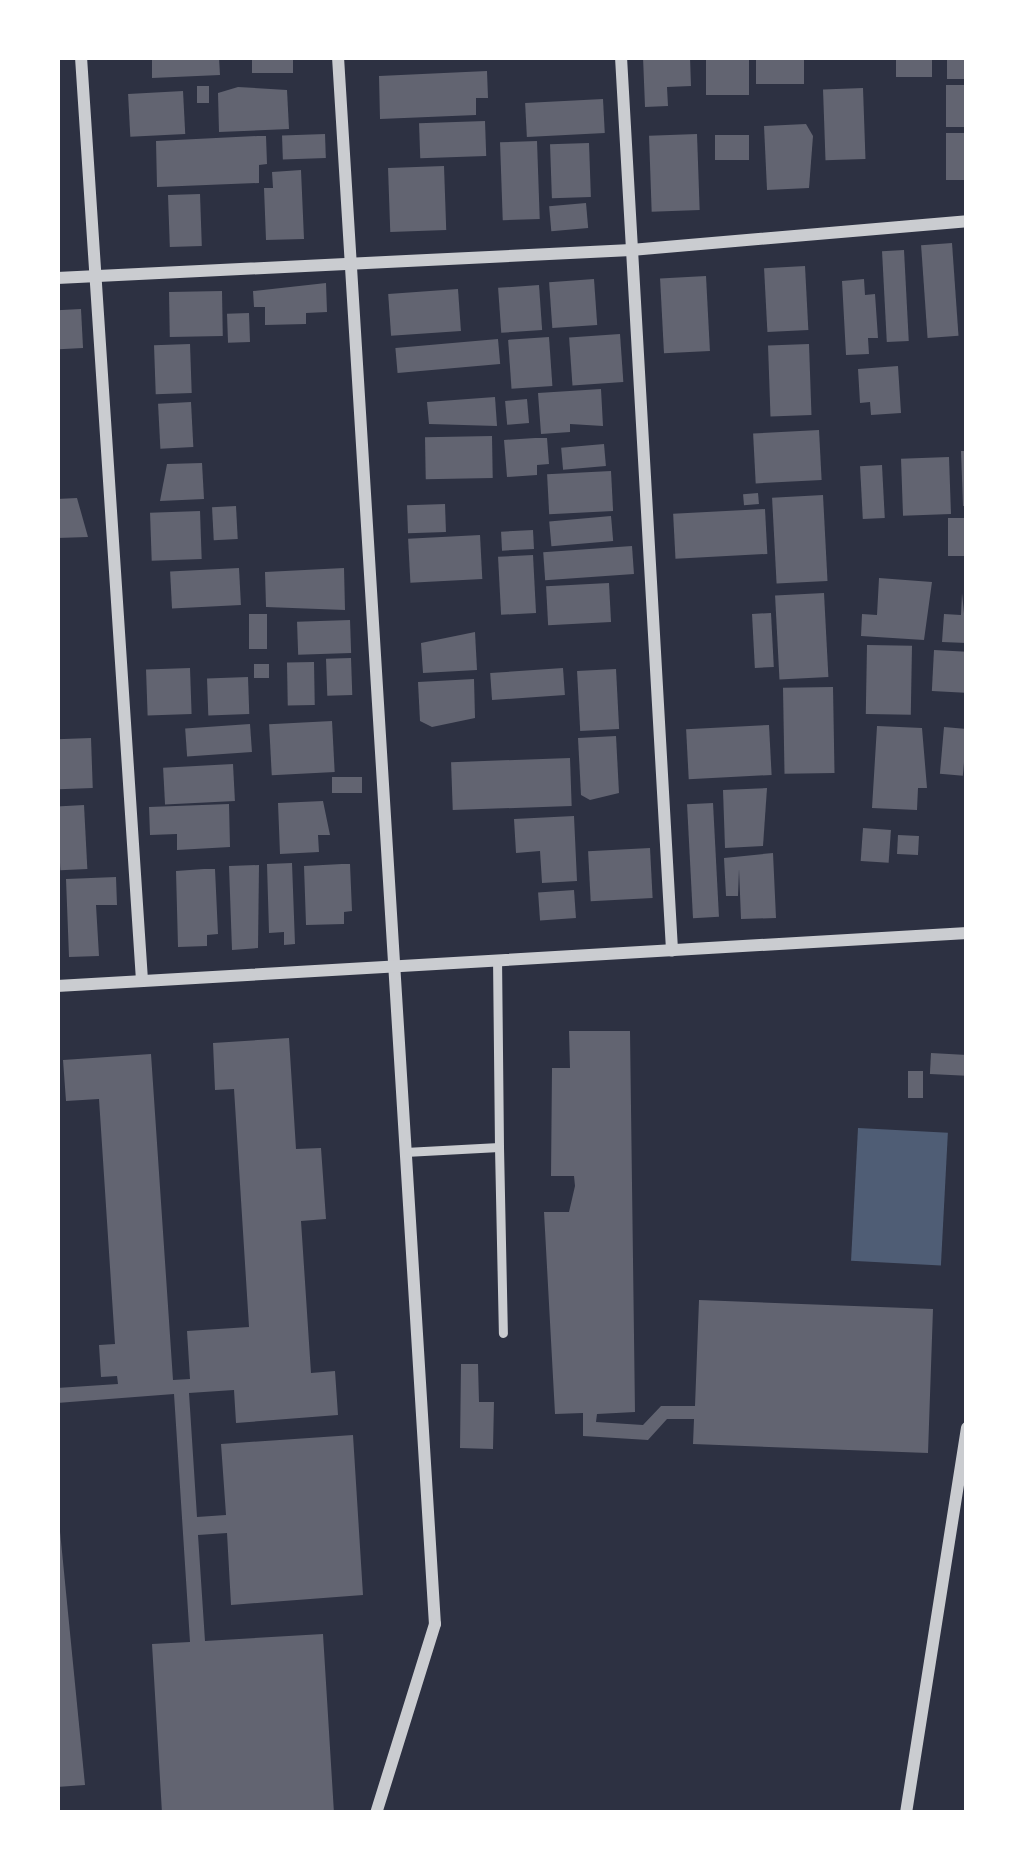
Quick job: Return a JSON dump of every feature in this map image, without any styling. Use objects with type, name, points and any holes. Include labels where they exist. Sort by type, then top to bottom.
[{"type":"street","points":[[81,57],[142,981]]},
{"type":"street","points":[[338,57],[435,1624],[376,1813]]},
{"type":"street","points":[[621,57],[672,951]]},
{"type":"street","points":[[57,278],[631,250],[967,221]]},
{"type":"street","points":[[57,986],[967,933]]},
{"type":"street","points":[[906,1813],[967,1428]]},
{"type":"lane","points":[[496,960],[502,1333]]},
{"type":"lane","points":[[404,1152],[499,1147]]},
{"type":"water","points":[[858,1128],[948,1133],[941,1266],[851,1261]]},
{"type":"building","points":[[152,57],[219,57],[220,75],[152,78]]},
{"type":"building","points":[[252,57],[293,57],[293,73],[252,73]]},
{"type":"building","points":[[643,57],[690,57],[691,86],[667,87],[668,106],[645,107]]},
{"type":"building","points":[[706,57],[749,57],[749,95],[706,95]]},
{"type":"building","points":[[756,57],[804,57],[804,84],[756,84]]},
{"type":"building","points":[[896,57],[932,57],[932,77],[896,77]]},
{"type":"building","points":[[947,57],[967,57],[967,79],[947,79]]},
{"type":"building","points":[[487,71],[488,98],[476,98],[476,115],[380,119],[379,76]]},
{"type":"building","points":[[946,85],[967,85],[967,127],[946,127]]},
{"type":"building","points":[[197,86],[209,86],[209,103],[197,103]]},
{"type":"building","points":[[238,87],[287,90],[289,129],[219,132],[218,93]]},
{"type":"building","points":[[863,88],[865,159],[826,160],[823,89]]},
{"type":"building","points":[[183,91],[185,134],[130,137],[128,94]]},
{"type":"building","points":[[603,99],[605,133],[527,137],[525,103]]},
{"type":"building","points":[[485,121],[486,156],[420,158],[419,123]]},
{"type":"building","points":[[806,124],[813,136],[809,188],[767,190],[764,126]]},
{"type":"building","points":[[946,133],[967,133],[967,180],[946,180]]},
{"type":"building","points":[[325,134],[326,158],[283,159],[282,136]]},
{"type":"building","points":[[697,134],[700,210],[652,212],[649,136]]},
{"type":"building","points":[[715,135],[749,135],[749,160],[715,160]]},
{"type":"building","points":[[266,136],[267,164],[259,165],[259,183],[157,187],[156,141]]},
{"type":"building","points":[[537,141],[540,219],[503,220],[500,142]]},
{"type":"building","points":[[589,143],[591,197],[552,198],[550,144]]},
{"type":"building","points":[[444,166],[446,230],[390,232],[388,168]]},
{"type":"building","points":[[301,170],[304,239],[266,240],[264,188],[273,188],[272,172]]},
{"type":"building","points":[[200,194],[202,246],[170,247],[168,195]]},
{"type":"building","points":[[586,203],[588,228],[551,231],[549,206]]},
{"type":"building","points":[[952,243],[958,336],[928,338],[921,245]]},
{"type":"building","points":[[904,250],[909,341],[887,342],[882,251]]},
{"type":"building","points":[[805,266],[808,330],[767,332],[764,268]]},
{"type":"building","points":[[706,276],[710,351],[664,353],[660,278]]},
{"type":"building","points":[[594,279],[597,325],[552,328],[549,282]]},
{"type":"building","points":[[864,279],[865,295],[875,294],[878,338],[868,338],[869,354],[846,355],[842,281]]},
{"type":"building","points":[[326,283],[327,312],[306,313],[306,324],[265,325],[265,307],[254,307],[253,291]]},
{"type":"building","points":[[539,285],[542,330],[501,333],[498,288]]},
{"type":"building","points":[[458,289],[461,331],[391,336],[388,294]]},
{"type":"building","points":[[222,291],[223,336],[170,337],[169,292]]},
{"type":"building","points":[[81,309],[83,348],[59,349],[57,310]]},
{"type":"building","points":[[249,313],[250,342],[228,343],[227,314]]},
{"type":"building","points":[[620,334],[623,382],[572,385],[569,338]]},
{"type":"building","points":[[549,337],[552,386],[512,389],[508,340]]},
{"type":"building","points":[[498,339],[500,364],[398,373],[395,348]]},
{"type":"building","points":[[190,344],[192,393],[156,394],[154,345]]},
{"type":"building","points":[[809,344],[811,415],[771,416],[768,345]]},
{"type":"building","points":[[898,366],[901,413],[871,415],[870,402],[860,403],[858,369]]},
{"type":"building","points":[[601,389],[603,426],[570,424],[570,432],[541,434],[538,393]]},
{"type":"building","points":[[495,397],[497,426],[429,424],[427,402]]},
{"type":"building","points":[[527,399],[529,423],[507,425],[505,401]]},
{"type":"building","points":[[191,402],[193,447],[160,449],[158,404]]},
{"type":"building","points":[[819,430],[822,480],[756,483],[753,433]]},
{"type":"building","points":[[492,436],[493,478],[426,479],[425,437]]},
{"type":"building","points":[[547,438],[549,464],[537,465],[537,475],[507,477],[504,440]]},
{"type":"building","points":[[604,444],[606,466],[563,470],[561,448]]},
{"type":"building","points":[[961,451],[967,451],[967,506],[963,506]]},
{"type":"building","points":[[949,457],[951,514],[903,516],[901,459]]},
{"type":"building","points":[[202,463],[204,499],[160,501],[167,464]]},
{"type":"building","points":[[882,465],[885,518],[863,519],[860,466]]},
{"type":"building","points":[[611,471],[613,511],[549,514],[547,474]]},
{"type":"building","points":[[758,493],[759,504],[744,505],[743,494]]},
{"type":"building","points":[[823,495],[828,581],[777,584],[772,498]]},
{"type":"building","points":[[77,498],[88,537],[57,538],[57,499]]},
{"type":"building","points":[[445,504],[446,532],[408,533],[407,505]]},
{"type":"building","points":[[236,506],[238,539],[214,540],[212,507]]},
{"type":"building","points":[[765,509],[767,554],[675,559],[673,514]]},
{"type":"building","points":[[200,511],[202,559],[152,561],[150,513]]},
{"type":"building","points":[[611,516],[613,541],[551,546],[549,521]]},
{"type":"building","points":[[948,518],[967,518],[967,556],[948,556]]},
{"type":"building","points":[[533,530],[534,549],[502,551],[501,532]]},
{"type":"building","points":[[480,535],[482,579],[410,583],[408,539]]},
{"type":"building","points":[[632,546],[634,574],[545,580],[543,552]]},
{"type":"building","points":[[533,555],[536,613],[501,615],[498,557]]},
{"type":"building","points":[[239,568],[241,605],[172,609],[170,572]]},
{"type":"building","points":[[344,568],[345,610],[266,607],[265,572]]},
{"type":"building","points":[[879,578],[932,582],[924,640],[861,636],[862,614],[877,615]]},
{"type":"building","points":[[609,583],[611,622],[548,625],[546,586]]},
{"type":"building","points":[[824,593],[828,677],[779,679],[775,596]]},
{"type":"building","points":[[962,593],[967,643],[942,642],[944,614],[961,615]]},
{"type":"building","points":[[771,613],[774,667],[755,668],[752,614]]},
{"type":"building","points":[[249,614],[267,614],[267,649],[249,649]]},
{"type":"building","points":[[350,620],[351,653],[298,655],[297,622]]},
{"type":"building","points":[[475,632],[477,670],[423,673],[421,643]]},
{"type":"building","points":[[867,645],[912,646],[911,715],[866,714]]},
{"type":"building","points":[[934,650],[967,652],[965,693],[932,691]]},
{"type":"building","points":[[351,658],[352,695],[327,696],[326,659]]},
{"type":"building","points":[[287,662],[314,662],[315,705],[288,705]]},
{"type":"building","points":[[254,664],[269,664],[269,678],[254,678]]},
{"type":"building","points":[[190,668],[192,714],[148,716],[146,670]]},
{"type":"building","points":[[563,668],[565,695],[492,700],[490,673]]},
{"type":"building","points":[[616,669],[619,729],[580,731],[577,671]]},
{"type":"building","points":[[248,677],[249,714],[208,715],[207,678]]},
{"type":"building","points":[[474,679],[475,718],[432,727],[420,721],[418,682]]},
{"type":"building","points":[[833,687],[835,773],[785,774],[783,688]]},
{"type":"building","points":[[332,721],[335,772],[272,775],[269,724]]},
{"type":"building","points":[[250,724],[252,752],[187,756],[185,729]]},
{"type":"building","points":[[769,725],[772,775],[689,779],[686,729]]},
{"type":"building","points":[[877,726],[922,728],[927,788],[918,788],[917,810],[872,808]]},
{"type":"building","points":[[944,727],[967,729],[963,776],[940,774]]},
{"type":"building","points":[[616,736],[619,793],[590,800],[581,795],[578,738]]},
{"type":"building","points":[[91,738],[93,788],[59,789],[57,739]]},
{"type":"building","points":[[570,758],[572,806],[453,810],[451,762]]},
{"type":"building","points":[[233,764],[235,801],[165,805],[163,768]]},
{"type":"building","points":[[332,777],[362,777],[362,793],[332,793]]},
{"type":"building","points":[[767,788],[763,846],[725,848],[723,790]]},
{"type":"building","points":[[323,801],[330,835],[318,835],[319,852],[280,854],[278,803]]},
{"type":"building","points":[[713,803],[719,917],[693,918],[687,804]]},
{"type":"building","points":[[229,804],[230,847],[177,850],[177,834],[150,835],[149,807]]},
{"type":"building","points":[[84,805],[87,869],[60,870],[57,806]]},
{"type":"building","points":[[574,816],[577,881],[542,883],[540,851],[516,853],[514,819]]},
{"type":"building","points":[[863,828],[891,830],[889,863],[861,861]]},
{"type":"building","points":[[898,835],[919,836],[918,855],[897,854]]},
{"type":"building","points":[[650,848],[653,898],[591,901],[588,851]]},
{"type":"building","points":[[773,853],[776,918],[741,919],[739,869],[738,896],[726,896],[724,858]]},
{"type":"building","points":[[292,863],[295,944],[284,945],[284,932],[269,933],[267,864]]},
{"type":"building","points":[[350,864],[352,911],[344,912],[344,924],[306,925],[304,866]]},
{"type":"building","points":[[259,865],[258,948],[232,950],[229,866]]},
{"type":"building","points":[[215,869],[218,934],[207,935],[207,946],[178,947],[176,871]]},
{"type":"building","points":[[116,877],[117,905],[96,905],[99,956],[69,957],[66,879]]},
{"type":"building","points":[[574,890],[576,918],[540,920],[538,893]]},
{"type":"building","points":[[569,1031],[630,1031],[635,1412],[597,1414],[596,1422],[643,1425],[661,1406],[695,1406],[699,1300],[933,1309],[928,1453],[693,1444],[694,1419],[667,1419],[648,1440],[583,1436],[583,1413],[555,1414],[544,1212],[569,1212],[575,1186],[574,1176],[551,1176],[552,1068],[570,1068]]},
{"type":"building","points":[[289,1038],[296,1149],[321,1148],[326,1219],[301,1221],[311,1373],[335,1371],[338,1415],[236,1423],[234,1390],[189,1393],[197,1517],[226,1515],[221,1444],[353,1435],[363,1595],[231,1605],[227,1533],[198,1535],[205,1641],[323,1634],[334,1813],[162,1813],[152,1644],[190,1642],[174,1394],[57,1403],[57,1388],[118,1384],[117,1376],[101,1377],[99,1345],[115,1344],[99,1099],[66,1101],[63,1060],[151,1054],[173,1380],[190,1379],[187,1331],[249,1327],[234,1089],[215,1090],[213,1043]]},
{"type":"building","points":[[931,1053],[967,1055],[966,1076],[930,1074]]},
{"type":"building","points":[[908,1071],[923,1071],[923,1098],[908,1098]]},
{"type":"building","points":[[461,1364],[478,1364],[479,1402],[494,1402],[493,1449],[460,1448]]},
{"type":"building","points":[[57,1501],[85,1785],[57,1787]]}]
